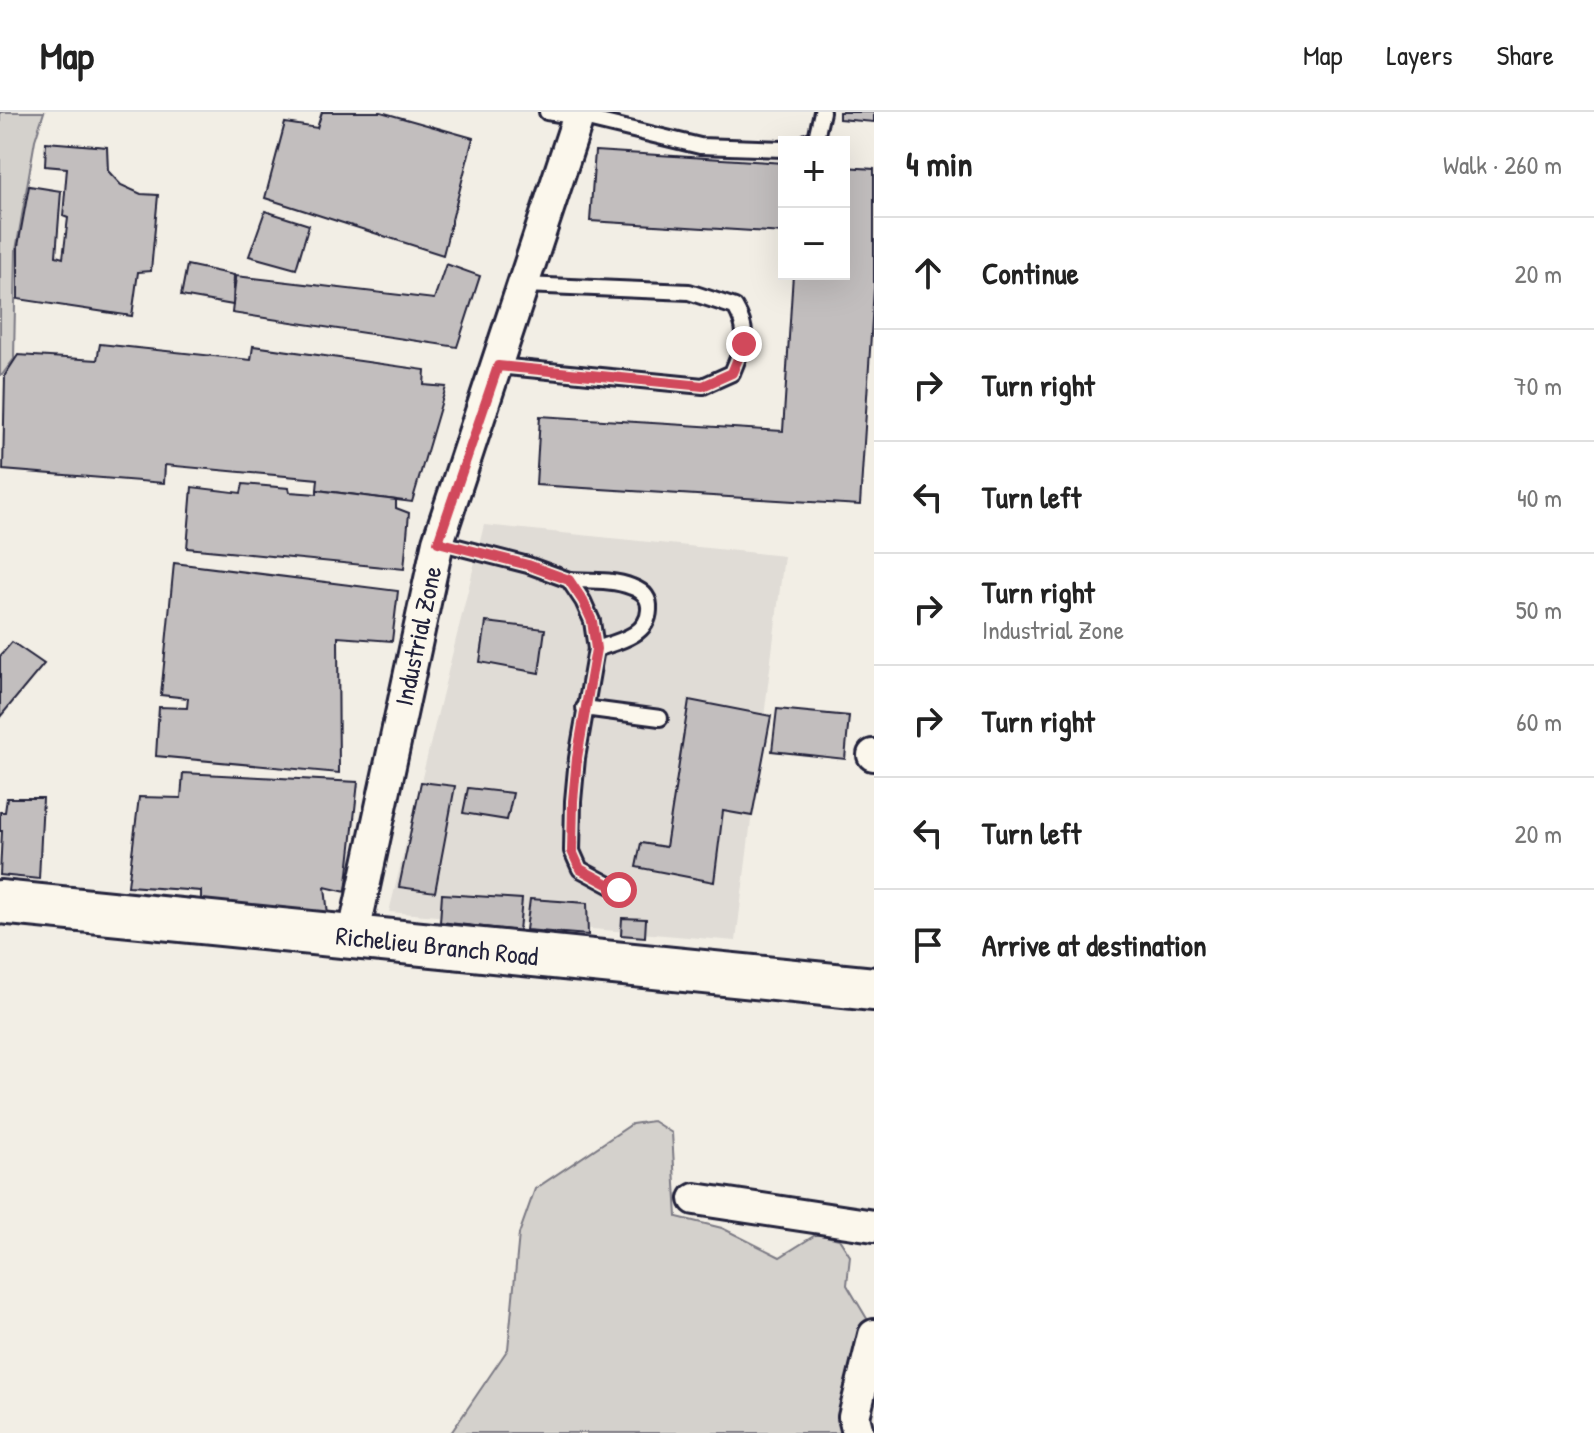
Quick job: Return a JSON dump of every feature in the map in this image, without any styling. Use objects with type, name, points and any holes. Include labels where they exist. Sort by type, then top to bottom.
[{"type":"main road","name":"Richelieu Branch Road","points":[[0,902],[874,989]]},
{"type":"street","name":"Industrial Zone","points":[[353,938],[438,542],[579,114]]},
{"type":"street","points":[[695,1199],[874,1226]]},
{"type":"street","points":[[858,1433],[854,1417],[874,1335]]},
{"type":"lane","points":[[547,112],[579,114],[700,146],[778,149]]},
{"type":"lane","points":[[816,136],[822,112]]},
{"type":"lane","points":[[498,366],[703,386],[732,373],[744,344],[745,324],[735,307],[689,292],[524,285]]},
{"type":"lane","points":[[438,542],[528,565],[569,580],[629,585],[642,592],[650,603],[649,618],[642,628],[628,638],[596,649]]},
{"type":"lane","points":[[569,580],[592,621],[596,649],[584,708],[573,801],[572,851],[580,869],[619,890]]},
{"type":"lane","points":[[584,708],[660,718]]},
{"type":"shaded area","points":[[0,112],[44,112],[35,140],[16,250],[14,359],[2,375],[0,375]]},
{"type":"shaded area","points":[[484,525],[784,556],[736,941],[389,912]]},
{"type":"shaded area","points":[[653,1121],[672,1133],[677,1217],[722,1228],[780,1257],[817,1234],[839,1239],[850,1256],[847,1285],[869,1322],[866,1433],[451,1433],[508,1349],[519,1234],[535,1189],[632,1124]]},
{"type":"building","points":[[322,112],[381,112],[473,138],[443,255],[265,198],[285,123],[317,128]]},
{"type":"building","points":[[839,112],[874,112],[874,122],[839,119]]},
{"type":"building","points":[[46,142],[107,147],[108,171],[121,185],[141,194],[158,195],[151,271],[138,272],[132,316],[18,299],[18,246],[29,186],[61,191],[56,256],[63,258],[68,218],[63,216],[67,168],[45,166]]},
{"type":"building","points":[[595,151],[778,163],[778,233],[590,221]]},
{"type":"building","points":[[850,167],[874,169],[874,288],[860,505],[536,485],[540,416],[783,431],[793,280],[850,280]]},
{"type":"building","points":[[265,211],[309,225],[296,269],[249,256]]},
{"type":"building","points":[[446,264],[480,276],[457,347],[232,313],[236,276],[434,299]]},
{"type":"building","points":[[187,265],[234,275],[233,305],[181,296]]},
{"type":"building","points":[[100,344],[251,360],[253,346],[425,370],[424,385],[446,387],[412,502],[317,490],[318,479],[165,465],[164,483],[3,470],[5,375],[18,355],[97,360]]},
{"type":"building","points":[[243,484],[289,488],[290,492],[317,494],[317,490],[396,500],[396,508],[409,513],[404,569],[187,548],[192,487],[241,493]]},
{"type":"building","points":[[174,563],[398,591],[392,641],[338,637],[339,773],[156,756],[159,707],[187,708],[188,698],[161,695]]},
{"type":"building","points":[[486,622],[545,629],[539,673],[480,662]]},
{"type":"building","points":[[12,642],[44,664],[0,717],[0,656]]},
{"type":"building","points":[[689,700],[771,716],[752,816],[723,811],[714,882],[636,867],[641,843],[666,847]]},
{"type":"building","points":[[777,709],[849,716],[845,759],[772,751]]},
{"type":"building","points":[[183,773],[358,782],[346,892],[325,887],[328,915],[201,907],[201,891],[128,886],[139,797],[181,798]]},
{"type":"building","points":[[421,782],[455,786],[435,892],[399,887]]},
{"type":"building","points":[[468,788],[513,793],[507,820],[463,813]]},
{"type":"building","points":[[7,798],[43,798],[39,879],[0,875],[0,812],[5,812]]},
{"type":"building","points":[[442,894],[522,899],[519,931],[440,922]]},
{"type":"building","points":[[530,899],[587,903],[588,935],[526,930]]},
{"type":"building","points":[[622,918],[646,919],[645,937],[621,935]]},
{"type":"route","points":[[619,890],[580,869],[572,851],[577,758],[596,649],[592,621],[583,601],[569,580],[528,565],[438,542],[498,366],[703,386],[732,373],[744,344]]}]
